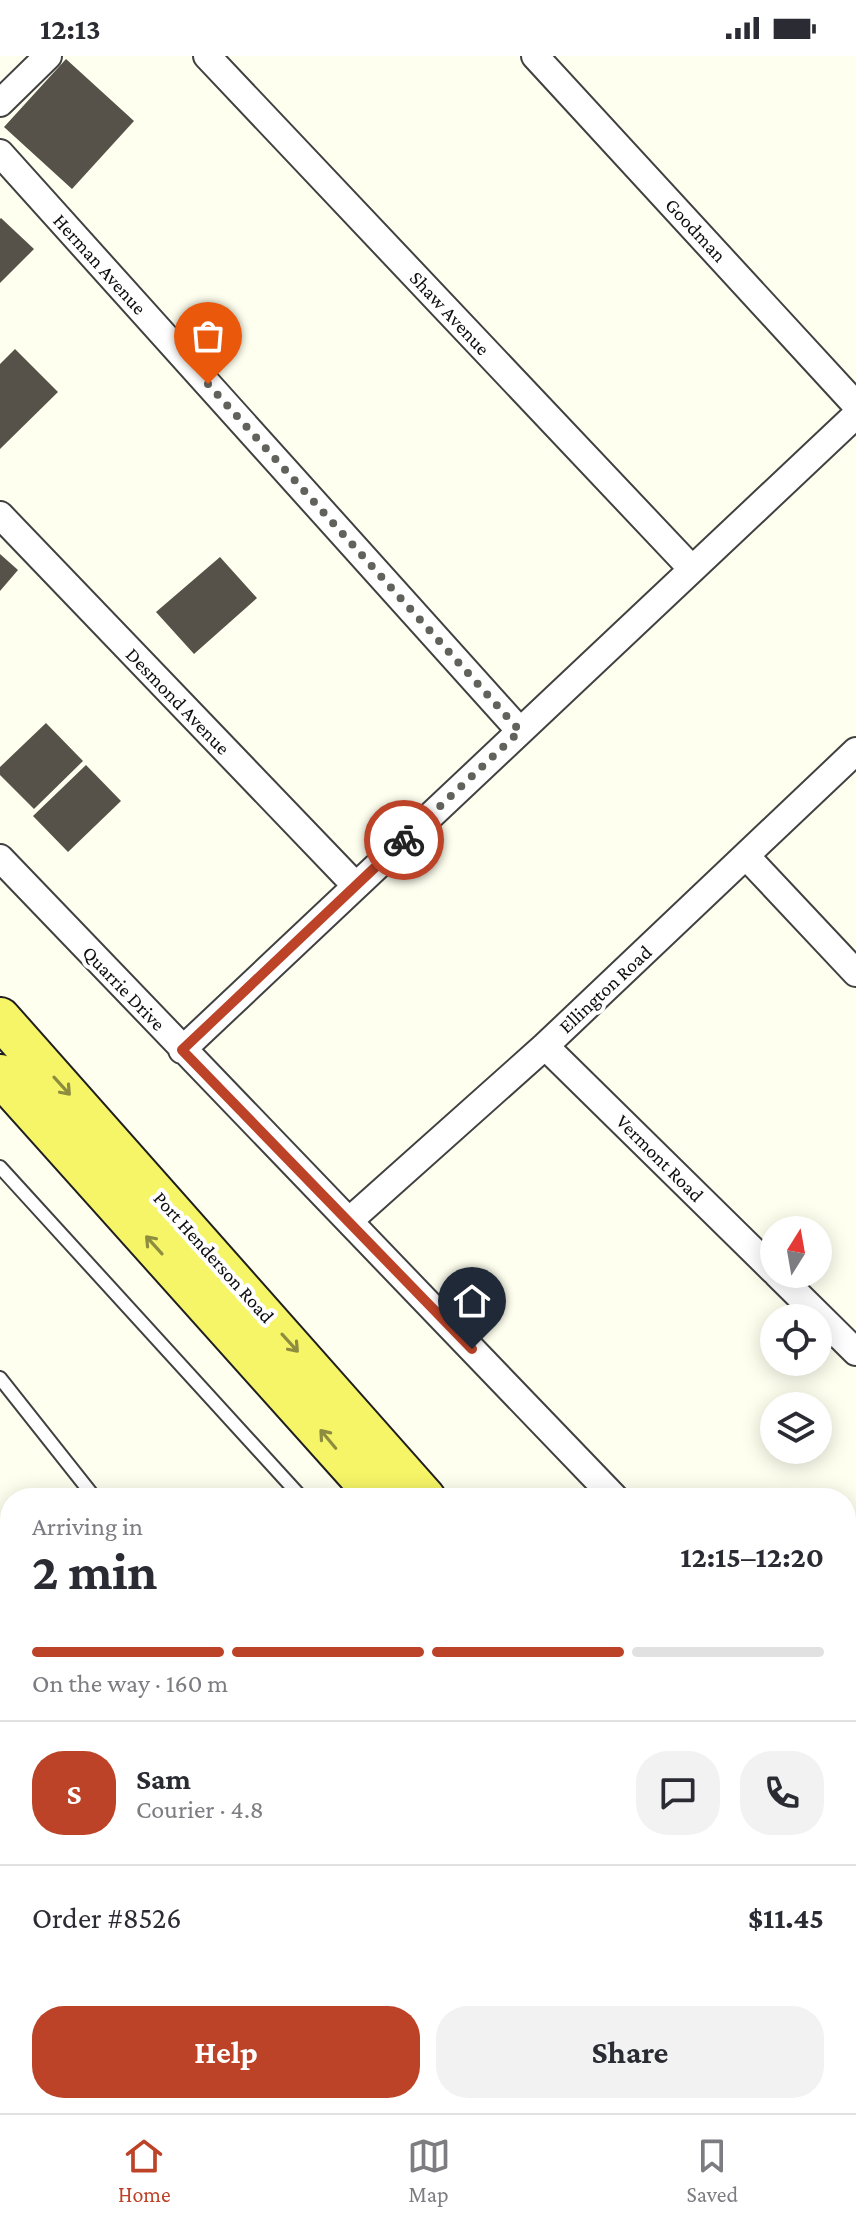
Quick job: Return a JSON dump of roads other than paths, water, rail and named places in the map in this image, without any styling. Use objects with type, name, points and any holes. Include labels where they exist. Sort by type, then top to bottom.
[{"type":"main road","name":"Port Henderson Road","points":[[3,1028],[416,1488]]},
{"type":"main road","name":"Port Henderson Road","points":[[0,1075],[370,1488]]},
{"type":"street","points":[[0,103],[48,56]]},
{"type":"street","name":"Shaw Avenue","points":[[207,56],[692,569]]},
{"type":"street","name":"Goodman","points":[[535,56],[856,405]]},
{"type":"street","name":"Herman Avenue","points":[[0,153],[520,731]]},
{"type":"street","points":[[182,1050],[856,415]]},
{"type":"street","name":"Desmond Avenue","points":[[0,515],[356,886]]},
{"type":"street","name":"Ellington Road","points":[[349,1221],[545,1046],[856,751]]},
{"type":"street","points":[[746,856],[856,973]]},
{"type":"street","name":"Quarrie Drive","points":[[0,858],[605,1488]]},
{"type":"street","name":"Vermont Road","points":[[545,1046],[760,1257]]},
{"type":"street","name":"Vermont Road","points":[[791,1288],[856,1352]]},
{"type":"lane","points":[[0,1167],[293,1488]]},
{"type":"lane","points":[[2,1386],[87,1488]]}]
